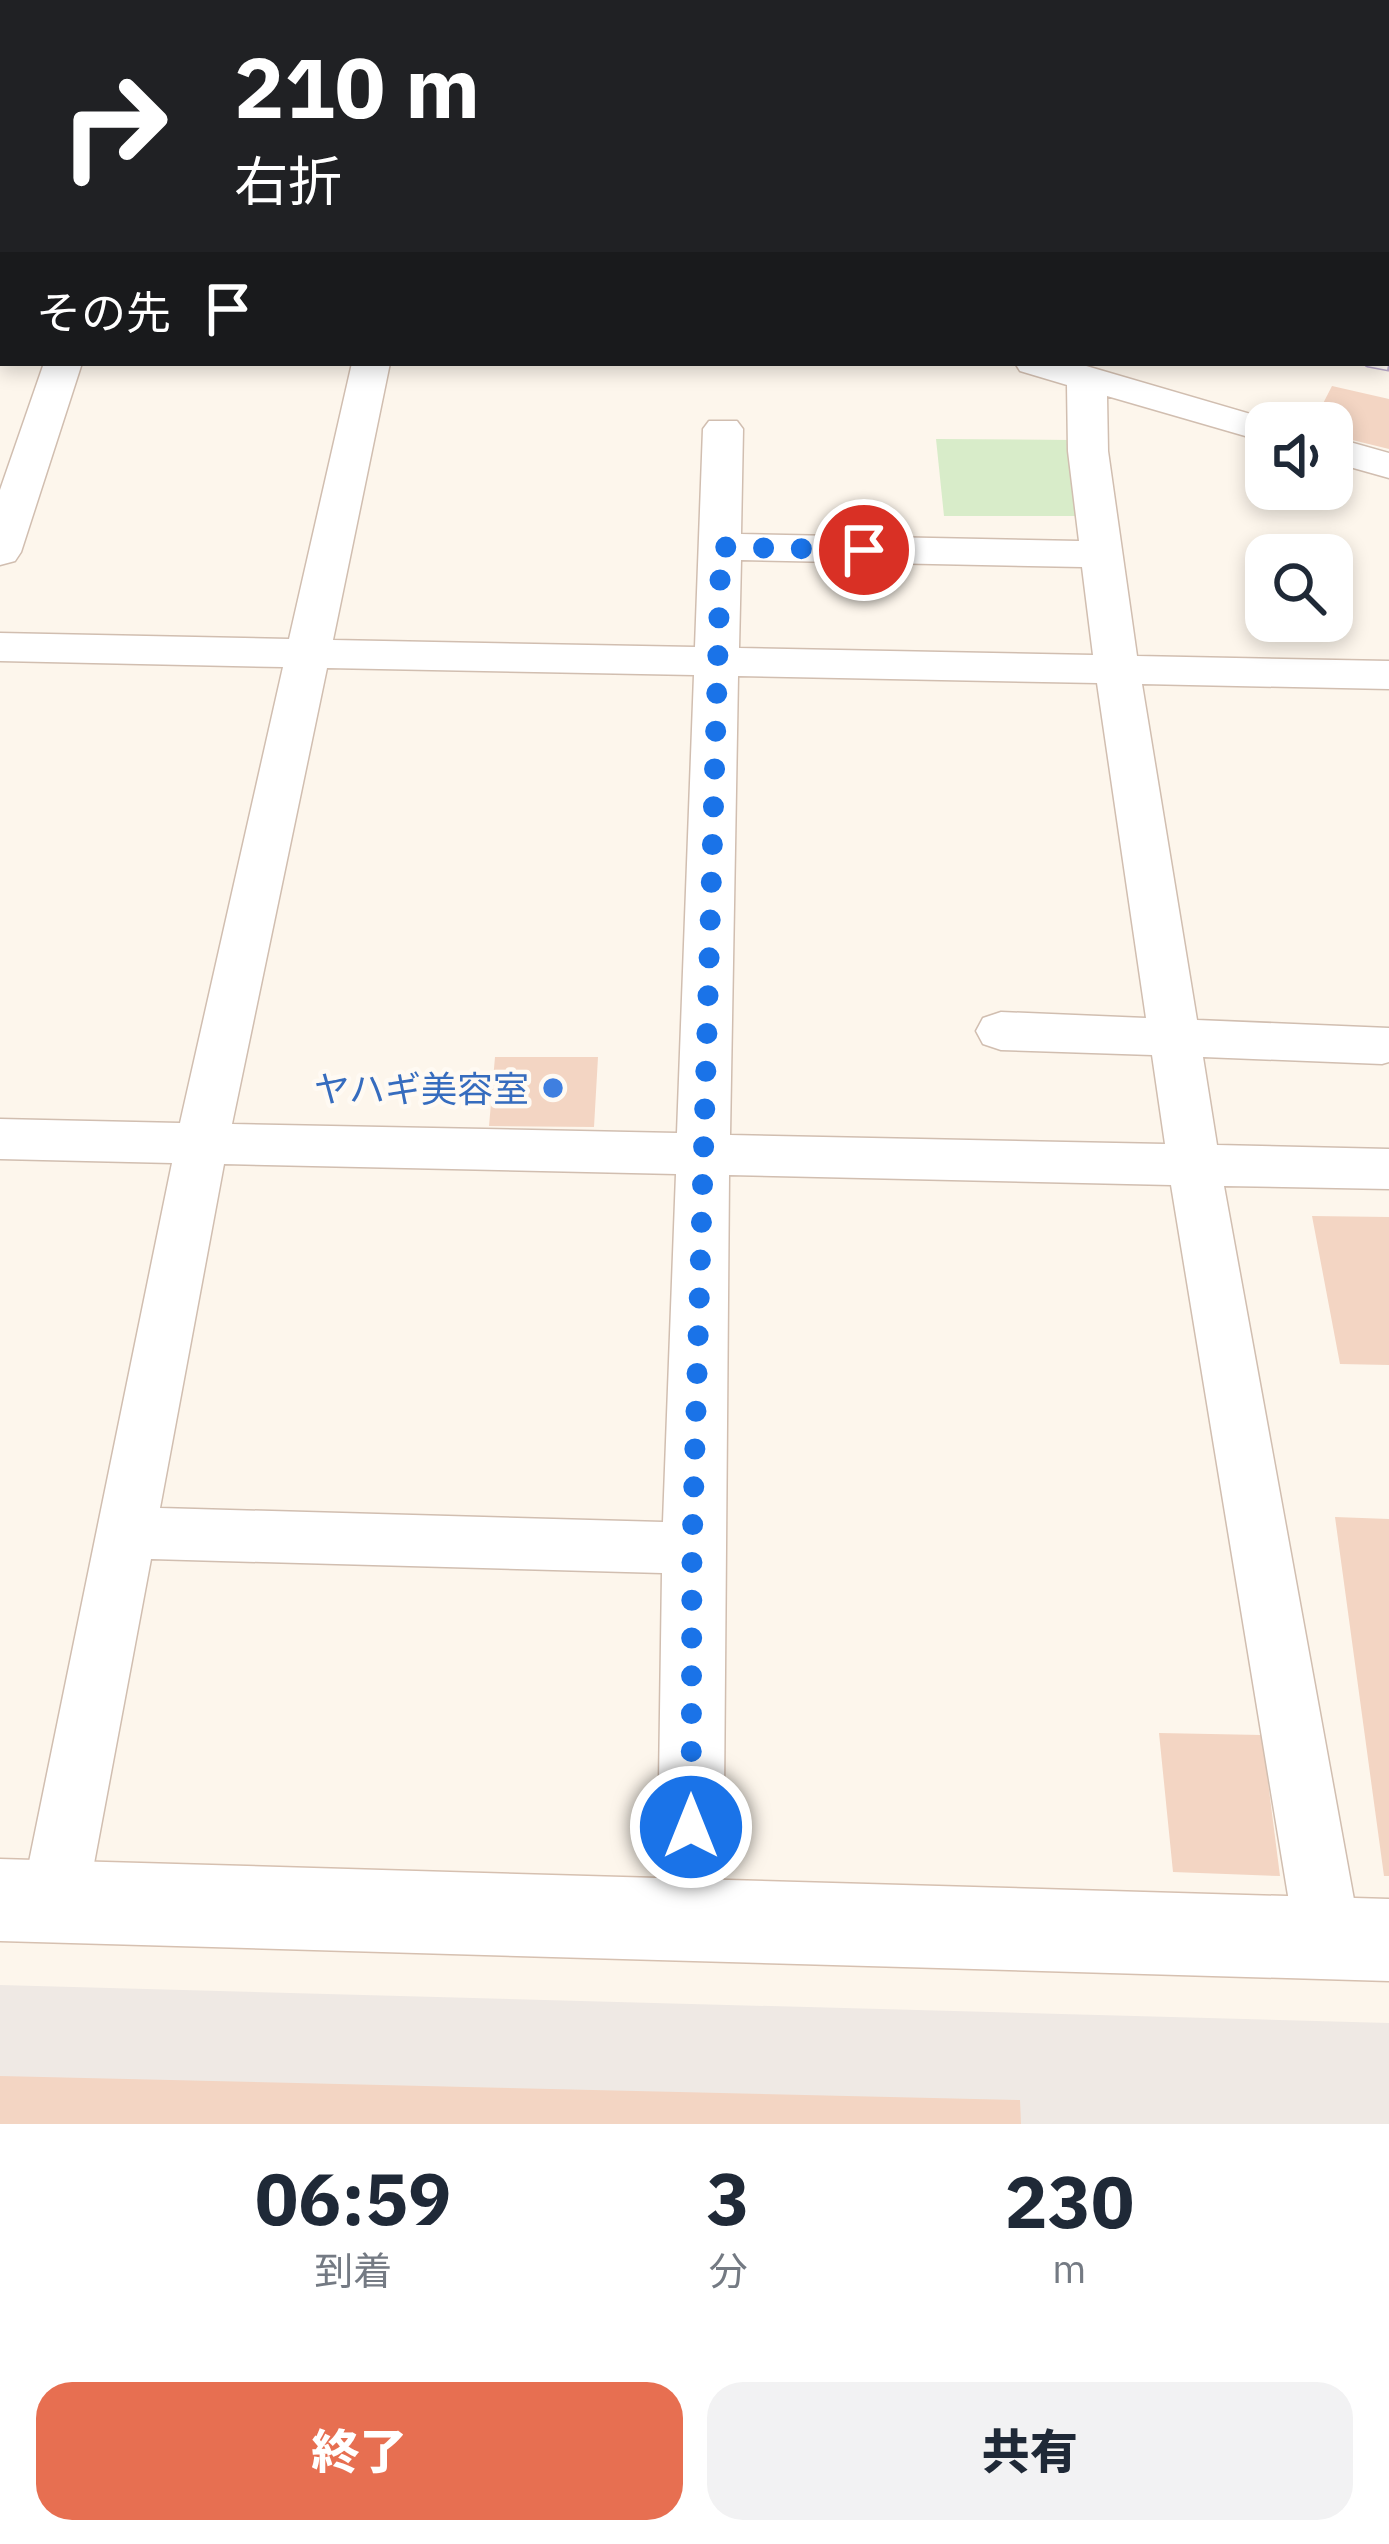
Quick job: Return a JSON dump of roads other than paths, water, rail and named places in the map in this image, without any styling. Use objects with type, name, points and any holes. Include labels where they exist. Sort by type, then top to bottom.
[{"type":"street","points":[[0,552],[62,366]]},
{"type":"street","points":[[370,366],[202,1143],[130,1533],[27,1901],[1359,1939],[1194,1165],[1117,668],[1088,451],[1087,379]]},
{"type":"street","points":[[1044,366],[1245,424]]},
{"type":"street","points":[[690,1920],[692,1548],[723,429]]},
{"type":"street","points":[[1353,455],[1389,466]]},
{"type":"street","points":[[721,547],[1104,554]]},
{"type":"street","points":[[0,647],[1389,675]]},
{"type":"street","points":[[1001,1030],[1382,1046]]},
{"type":"street","points":[[0,1139],[1389,1169]]},
{"type":"street","points":[[130,1533],[692,1548]]},
{"type":"railway","points":[[1384,366],[1389,367]]},
{"type":"place","name":"ヤハギ美容室","points":[[553,1088]]}]
